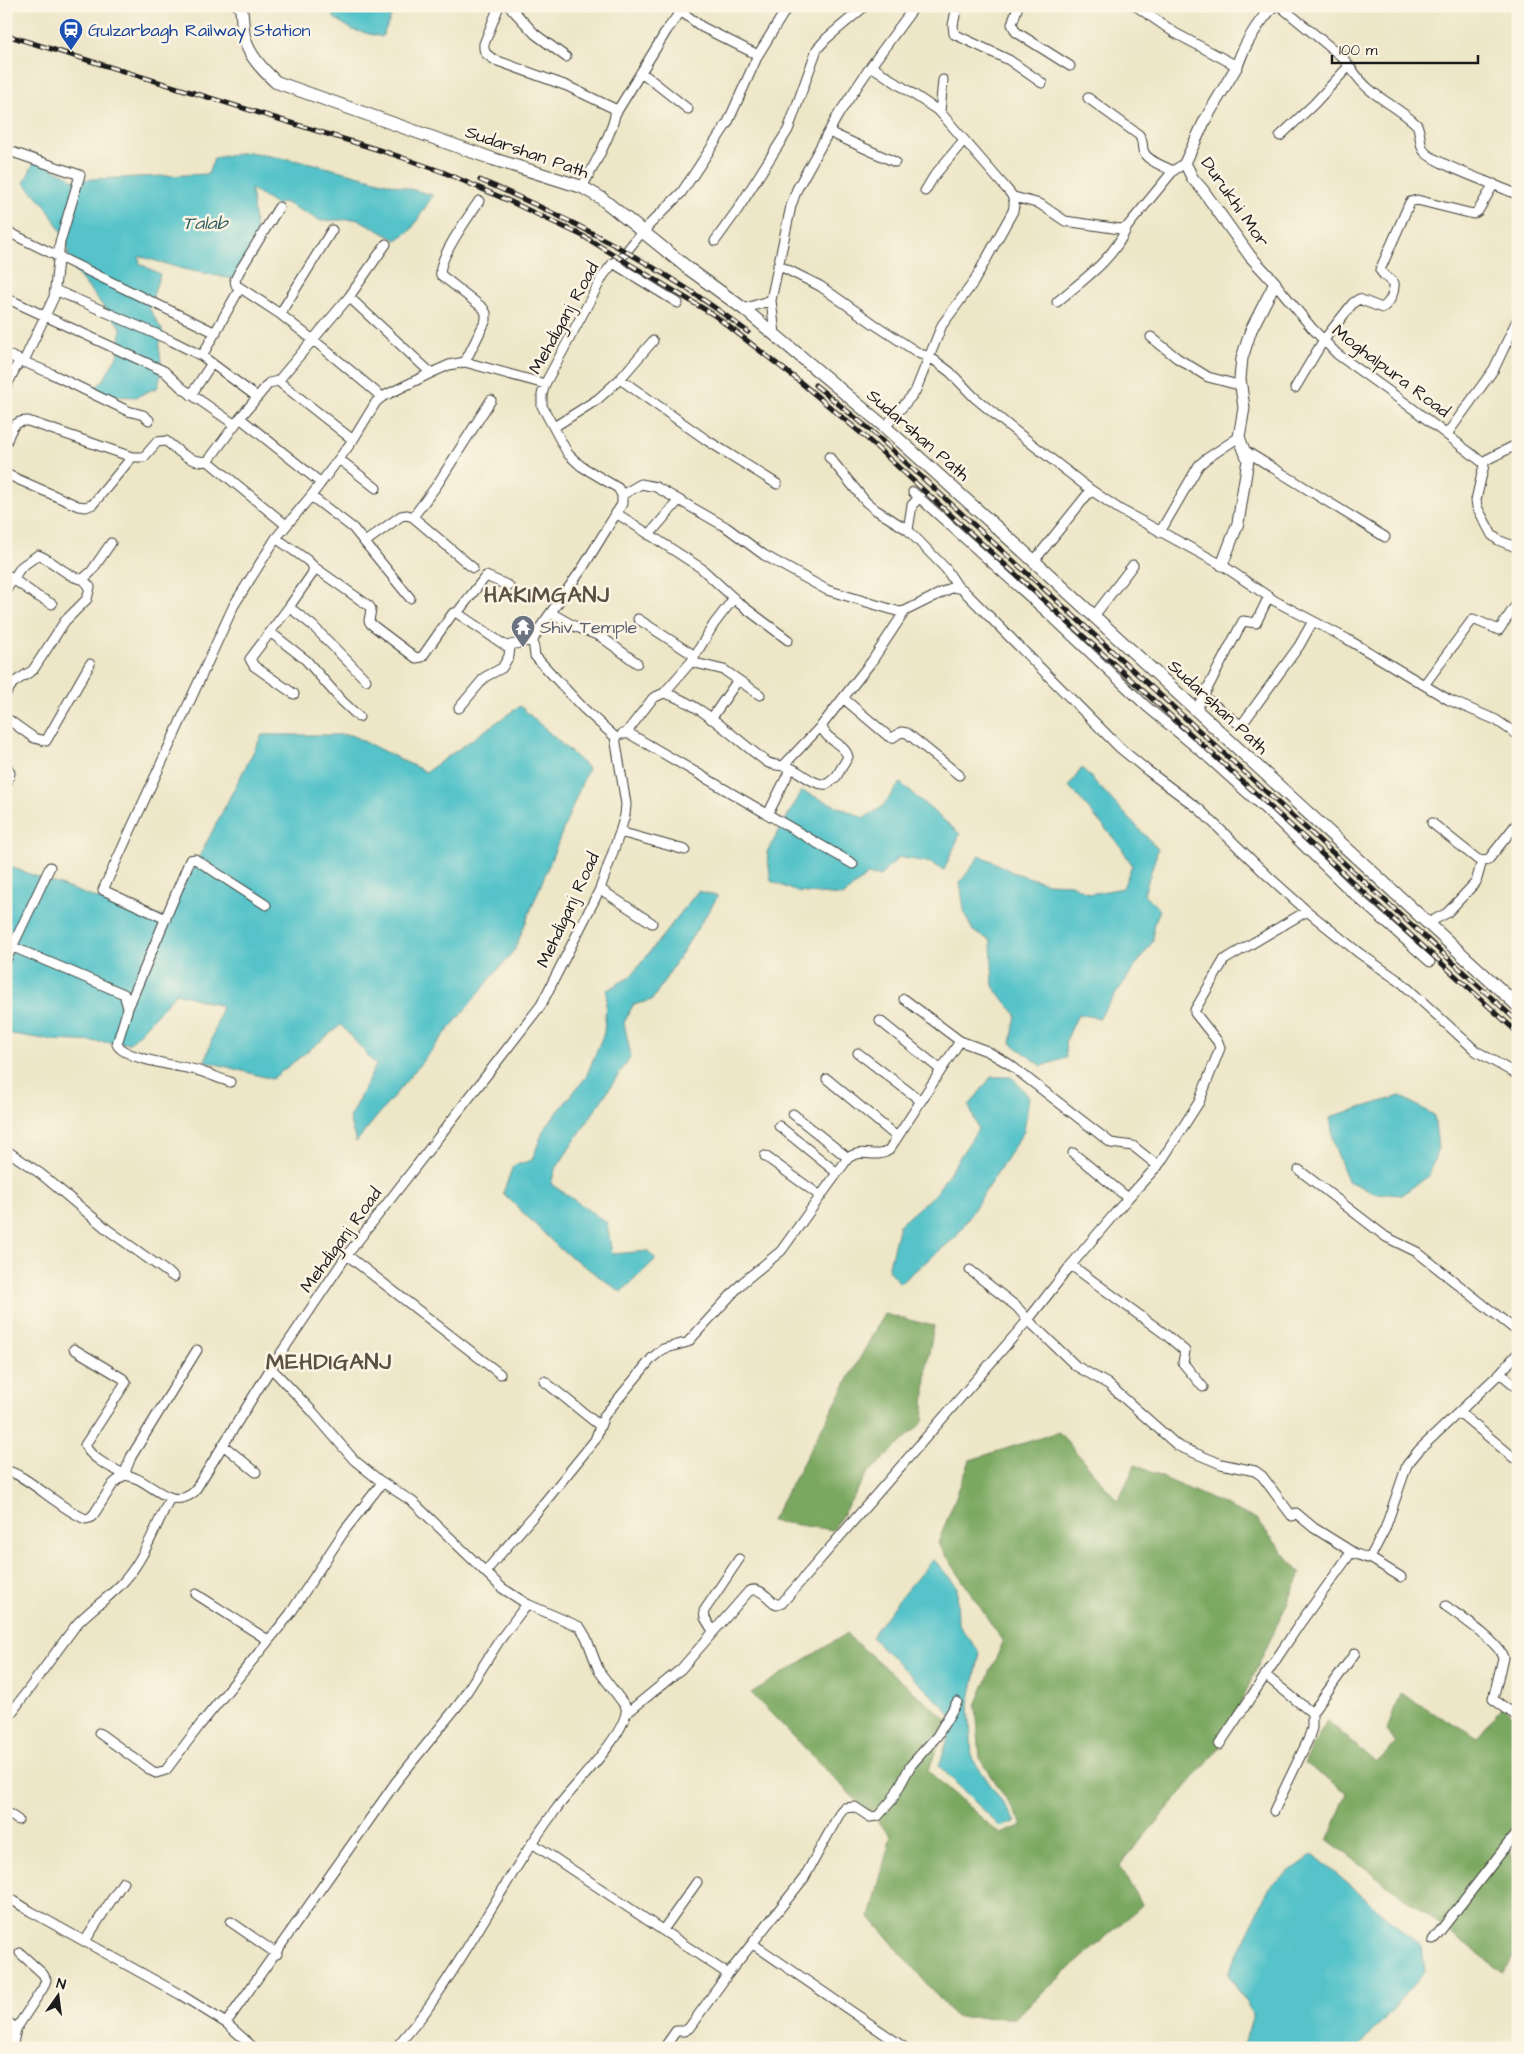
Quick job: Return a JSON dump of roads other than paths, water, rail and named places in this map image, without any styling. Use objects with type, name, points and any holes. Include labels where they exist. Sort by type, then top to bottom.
[{"type":"main road","name":"Sudarshan Path","points":[[241,7],[244,39],[264,71],[276,82],[493,159],[582,187],[601,198],[642,232],[744,309],[885,427],[1034,561],[1518,1006]]},
{"type":"street","points":[[499,6],[484,44],[483,50],[486,54],[576,90],[612,107],[616,113]]},
{"type":"street","points":[[509,6],[535,34],[566,57]]},
{"type":"street","name":"Mehdiganj Road","points":[[622,494],[618,488],[581,466],[568,454],[541,401],[545,384],[603,276],[613,263],[621,258],[642,232],[680,193],[728,122],[758,55],[788,6]]},
{"type":"street","points":[[715,241],[738,209],[788,130],[817,49],[826,38],[865,6]]},
{"type":"street","points":[[775,334],[770,300],[791,206],[797,189],[829,132],[871,66],[916,6]]},
{"type":"street","points":[[957,6],[952,25],[954,34],[1009,60],[1042,83]]},
{"type":"street","points":[[1018,6],[1012,24],[1016,32],[1070,66]]},
{"type":"street","points":[[1136,6],[1175,33],[1237,66]]},
{"type":"street","points":[[1273,7],[1341,56],[1350,66],[1353,74],[1370,90],[1417,125],[1421,133],[1422,148],[1426,154],[1440,162],[1518,195]]},
{"type":"street","name":"Durukhi Mor","points":[[1273,7],[1250,38],[1237,66],[1205,120],[1185,163],[1193,179],[1250,256],[1275,283]]},
{"type":"street","points":[[582,187],[596,161],[616,113],[677,9],[711,32],[758,55]]},
{"type":"street","points":[[871,66],[940,112],[1014,197],[1015,203],[973,282],[942,325],[915,392],[885,427]]},
{"type":"street","points":[[1280,136],[1350,66]]},
{"type":"street","points":[[641,72],[688,109]]},
{"type":"street","points":[[940,112],[944,80]]},
{"type":"street","points":[[1088,98],[1139,135],[1147,157],[1173,171]]},
{"type":"street","points":[[829,132],[895,162]]},
{"type":"street","points":[[925,191],[934,176],[964,140]]},
{"type":"street","points":[[6,150],[80,175],[60,242],[55,290],[45,318],[6,387]]},
{"type":"street","points":[[1058,302],[1111,255],[1122,239],[1127,227],[1173,171],[1185,163]]},
{"type":"street","points":[[1295,388],[1323,341],[1353,303],[1359,299],[1382,308],[1387,305],[1395,290],[1394,283],[1380,270],[1410,202],[1418,200],[1473,214],[1478,211],[1494,184]]},
{"type":"street","points":[[1014,197],[1040,204],[1065,221],[1074,224],[1120,229],[1127,227]]},
{"type":"street","points":[[465,362],[486,320],[486,314],[483,308],[441,276],[440,272],[453,242],[479,201]]},
{"type":"street","points":[[279,207],[239,272],[235,280],[236,285],[280,314],[382,398]]},
{"type":"street","points":[[280,314],[332,230]]},
{"type":"street","points":[[6,231],[216,333]]},
{"type":"street","points":[[6,443],[15,424],[20,420],[28,421],[132,457],[144,457],[161,441],[166,441],[191,460],[200,463],[208,461],[257,397],[269,383],[278,381],[349,296],[386,244]]},
{"type":"street","points":[[613,263],[678,303]]},
{"type":"street","points":[[778,265],[820,286],[920,354],[930,357],[950,372],[974,397],[1091,490],[1119,509],[1222,565],[1269,596],[1347,639],[1449,700],[1496,720],[1518,735]]},
{"type":"street","points":[[1222,565],[1238,524],[1248,460],[1239,438],[1244,408],[1240,379],[1242,358],[1246,340],[1275,283]]},
{"type":"street","name":"Moghalpura Road","points":[[1275,283],[1323,341],[1337,354],[1447,434],[1482,462]]},
{"type":"street","points":[[202,356],[240,288]]},
{"type":"street","points":[[55,290],[202,356],[257,397]]},
{"type":"street","points":[[349,296],[431,374]]},
{"type":"street","points":[[6,298],[45,318],[90,336],[164,372],[192,395],[237,421],[321,483]]},
{"type":"street","points":[[744,309],[770,300]]},
{"type":"street","points":[[1447,434],[1494,369],[1518,318]]},
{"type":"street","points":[[1151,337],[1177,358],[1208,377],[1242,386]]},
{"type":"street","points":[[554,427],[598,399],[620,379],[653,341]]},
{"type":"street","points":[[6,354],[128,411],[143,415],[149,420]]},
{"type":"street","points":[[166,919],[103,890],[234,605],[276,538],[312,496],[353,440],[372,408],[382,398],[449,365],[465,362],[545,384]]},
{"type":"street","points":[[192,395],[212,363]]},
{"type":"street","points":[[620,379],[708,441],[777,484]]},
{"type":"street","points":[[278,381],[353,440]]},
{"type":"street","points":[[413,518],[437,485],[491,400]]},
{"type":"street","points":[[1160,532],[1199,466],[1206,459],[1239,438]]},
{"type":"street","points":[[1518,444],[1482,462],[1484,465],[1476,500],[1477,507],[1492,535],[1498,540],[1518,548]]},
{"type":"street","points":[[1244,450],[1385,537]]},
{"type":"street","points":[[6,474],[78,506],[86,507],[93,504],[132,457]]},
{"type":"street","points":[[829,457],[866,502],[908,530],[946,569],[958,587],[967,592],[998,627],[1120,748],[1209,818],[1268,876],[1359,953],[1402,983],[1476,1051],[1518,1075]]},
{"type":"street","points":[[339,459],[376,488]]},
{"type":"street","points":[[208,461],[286,525]]},
{"type":"street","points":[[457,612],[502,644],[510,646],[532,640],[582,569],[622,504],[622,494],[641,484],[647,484],[726,527],[764,555],[827,590],[905,612]]},
{"type":"street","points":[[1034,561],[1091,490]]},
{"type":"street","points":[[908,530],[912,505],[917,494],[1146,706],[1205,755],[1280,823],[1350,892],[1430,962]]},
{"type":"street","points":[[312,496],[353,528],[410,598]]},
{"type":"street","points":[[650,535],[679,500]]},
{"type":"street","points":[[616,513],[701,568],[734,598],[788,640]]},
{"type":"street","points":[[365,542],[401,516],[407,515],[473,568]]},
{"type":"street","points":[[276,538],[369,606],[371,609],[369,621],[371,624],[416,658],[422,657],[453,613],[457,612],[486,576],[508,586]]},
{"type":"street","points":[[84,579],[111,543]]},
{"type":"street","points":[[6,590],[9,577],[38,555],[53,562],[73,577],[84,579],[90,587],[87,599],[65,621],[33,670],[13,683],[6,693]]},
{"type":"street","points":[[1094,616],[1132,565]]},
{"type":"street","points":[[294,694],[250,662],[252,654],[289,607],[312,574],[314,567]]},
{"type":"street","points":[[9,577],[52,604]]},
{"type":"street","points":[[768,814],[787,767],[822,726],[872,661],[905,612],[958,587]]},
{"type":"street","points":[[1196,710],[1243,621],[1256,623],[1269,596]]},
{"type":"street","points":[[532,640],[535,656],[583,708],[615,737],[626,733],[653,698],[664,693],[693,659],[714,624],[734,598]]},
{"type":"street","points":[[1424,685],[1473,619],[1499,630],[1518,602]]},
{"type":"street","points":[[289,607],[312,625],[366,680]]},
{"type":"street","points":[[551,613],[574,626],[600,636],[637,664]]},
{"type":"street","points":[[638,619],[693,659],[724,670],[760,695]]},
{"type":"street","points":[[1203,696],[1239,724],[1243,723],[1293,654],[1313,621]]},
{"type":"street","points":[[270,632],[306,660],[359,718]]},
{"type":"street","points":[[459,708],[485,677],[502,668],[509,656],[510,646]]},
{"type":"street","points":[[6,718],[34,738],[46,741],[90,664]]},
{"type":"street","points":[[711,719],[738,680]]},
{"type":"street","points":[[664,693],[672,695],[711,719],[768,763],[787,767],[818,784],[824,785],[830,783],[836,777],[846,762],[848,753],[824,732],[822,726]]},
{"type":"street","points":[[843,698],[888,736],[892,738],[901,732],[907,733],[960,775]]},
{"type":"street","points":[[1215,728],[1224,712]]},
{"type":"street","points":[[626,733],[852,864]]},
{"type":"street","name":"Mehdiganj Road","points":[[170,1498],[178,1500],[186,1498],[194,1492],[271,1368],[347,1255],[541,1005],[600,889],[625,815],[626,804],[615,737]]},
{"type":"street","points":[[6,765],[10,773],[6,785]]},
{"type":"street","points":[[1432,823],[1482,861],[1488,860],[1518,822]]},
{"type":"street","points":[[620,832],[685,850]]},
{"type":"street","points":[[230,1082],[197,1070],[167,1066],[121,1051],[117,1044],[128,1008],[190,860],[195,859],[266,905]]},
{"type":"street","points":[[1428,923],[1446,913],[1476,882],[1482,861]]},
{"type":"street","points":[[6,960],[9,945],[50,867]]},
{"type":"street","points":[[600,889],[652,923]]},
{"type":"street","points":[[396,2048],[430,2004],[532,1843],[557,1808],[618,1734],[627,1713],[681,1668],[752,1590],[759,1591],[777,1605],[782,1603],[1028,1320],[1128,1198],[1158,1166],[1199,1102],[1219,1053],[1218,1042],[1194,1010],[1224,960],[1307,910]]},
{"type":"street","points":[[9,945],[119,991],[124,994],[128,1008]]},
{"type":"street","points":[[904,999],[960,1041],[987,1051],[1004,1060],[1110,1143],[1133,1146],[1158,1166]]},
{"type":"street","points":[[880,1021],[941,1070]]},
{"type":"street","points":[[485,1572],[536,1514],[595,1440],[604,1416],[657,1351],[688,1342],[743,1282],[781,1251],[819,1195],[848,1158],[854,1153],[885,1153],[922,1101],[960,1041]]},
{"type":"street","points":[[858,1053],[922,1101]]},
{"type":"street","points":[[827,1079],[897,1137]]},
{"type":"street","points":[[793,1114],[848,1158]]},
{"type":"street","points":[[779,1126],[836,1172]]},
{"type":"street","points":[[6,1150],[41,1174],[108,1230],[174,1277]]},
{"type":"street","points":[[1072,1153],[1128,1198]]},
{"type":"street","points":[[765,1156],[819,1195]]},
{"type":"street","points":[[1299,1170],[1386,1237],[1417,1252],[1518,1332]]},
{"type":"street","points":[[347,1255],[500,1374]]},
{"type":"street","points":[[1071,1266],[1165,1334],[1185,1351],[1183,1362],[1203,1387]]},
{"type":"street","points":[[970,1270],[1017,1307],[1076,1366],[1108,1384],[1178,1446],[1216,1462],[1255,1471],[1262,1476],[1294,1514],[1354,1553],[1370,1558],[1401,1577]]},
{"type":"street","points":[[6,1720],[76,1624],[86,1613],[124,1581],[135,1568],[170,1498],[133,1476],[124,1474],[86,1449],[84,1445],[126,1382],[74,1349]]},
{"type":"street","points":[[8,1470],[52,1500],[86,1519],[90,1518],[113,1484],[124,1474],[131,1457],[196,1350]]},
{"type":"street","points":[[1370,1558],[1385,1529],[1407,1465],[1419,1450],[1500,1373],[1518,1352]]},
{"type":"street","points":[[271,1368],[312,1411],[354,1460],[382,1482],[413,1502],[502,1588],[527,1604],[580,1627],[586,1637],[599,1671],[626,1707],[627,1713]]},
{"type":"street","points":[[1500,1373],[1518,1388]]},
{"type":"street","points":[[544,1381],[600,1426]]},
{"type":"street","points":[[1459,1412],[1514,1458]]},
{"type":"street","points":[[223,1445],[256,1472]]},
{"type":"street","points":[[99,1733],[152,1771],[156,1773],[166,1770],[290,1614],[345,1530],[382,1482]]},
{"type":"street","points":[[1220,1745],[1265,1674],[1327,1583],[1350,1554],[1354,1553]]},
{"type":"street","points":[[713,1631],[705,1618],[705,1608],[739,1559]]},
{"type":"street","points":[[196,1594],[268,1640]]},
{"type":"street","points":[[226,2023],[277,1954],[396,1782],[459,1704],[500,1641],[527,1604]]},
{"type":"street","points":[[1446,1606],[1483,1635],[1502,1653],[1503,1658],[1493,1699],[1518,1717]]},
{"type":"street","points":[[1274,1811],[1308,1740],[1312,1728],[1312,1713],[1355,1653]]},
{"type":"street","points":[[1265,1674],[1312,1713]]},
{"type":"street","points":[[664,2048],[676,2031],[684,2031],[689,2028],[728,1974],[804,1878],[841,1811],[844,1808],[855,1807],[870,1817],[878,1816],[892,1800],[914,1760],[937,1736],[957,1702]]},
{"type":"street","points":[[6,1812],[18,1820]]},
{"type":"street","points":[[1434,1940],[1518,1831]]},
{"type":"street","points":[[532,1843],[728,1974]]},
{"type":"street","points":[[85,1941],[123,1882]]},
{"type":"street","points":[[663,1930],[697,1882]]},
{"type":"street","points":[[6,1896],[30,1912],[85,1941],[226,2023],[254,2048]]},
{"type":"street","points":[[231,1922],[277,1954]]},
{"type":"street","points":[[753,1944],[905,2048]]},
{"type":"street","points":[[12,2048],[16,2029],[43,1988],[46,1980],[43,1974],[20,1953]]},
{"type":"street","points":[[6,2020],[16,2029]]},
{"type":"water","points":[[334,6],[396,6],[382,37],[353,30],[334,18]]},
{"type":"water","name":"Talab","points":[[247,152],[310,163],[433,195],[411,230],[396,240],[358,219],[321,221],[284,202],[276,205],[251,189],[257,239],[233,279],[183,269],[139,256],[140,264],[160,274],[149,308],[163,332],[159,346],[162,370],[158,387],[136,397],[89,395],[104,379],[119,352],[121,328],[69,264],[67,241],[45,205],[24,183],[35,160],[70,177],[72,180],[208,174],[214,158]]},
{"type":"water","points":[[520,706],[588,768],[515,949],[356,1142],[349,1118],[376,1065],[341,1025],[272,1079],[205,1061],[222,1006],[176,993],[130,1043],[51,1040],[6,1033],[6,870],[8,866],[134,912],[168,917],[262,735],[351,735],[426,772]]},
{"type":"water","points":[[1082,768],[1158,849],[1144,894],[1160,910],[1153,926],[1153,941],[1099,1018],[1078,1014],[1065,1043],[1066,1058],[1042,1066],[1011,1043],[1016,1015],[993,986],[991,941],[973,931],[965,915],[960,883],[980,855],[1012,872],[1047,883],[1071,884],[1090,894],[1123,888],[1132,865],[1121,847],[1069,786]]},
{"type":"water","points":[[900,783],[960,834],[944,870],[931,863],[899,857],[880,876],[867,875],[843,896],[797,892],[771,881],[767,852],[802,791],[864,818],[882,807]]},
{"type":"water","points":[[698,891],[718,896],[652,1000],[633,1005],[624,1023],[631,1056],[555,1170],[551,1184],[607,1223],[612,1254],[648,1251],[656,1259],[621,1292],[559,1248],[503,1193],[513,1166],[532,1160],[544,1129],[586,1077],[604,1033],[607,990],[630,977]]},
{"type":"water","points":[[991,1077],[1012,1077],[1029,1097],[1024,1131],[956,1237],[900,1283],[888,1270],[899,1225],[936,1193],[978,1129],[969,1106]]},
{"type":"water","points":[[1400,1096],[1434,1115],[1438,1148],[1429,1176],[1401,1195],[1374,1193],[1348,1181],[1334,1145],[1330,1117]]},
{"type":"water","points":[[933,1559],[957,1586],[958,1624],[980,1653],[969,1704],[972,1758],[1016,1822],[1000,1827],[939,1766],[954,1720],[944,1707],[871,1637],[896,1603]]},
{"type":"water","points":[[1313,1854],[1422,1947],[1425,1972],[1359,2048],[1291,2048],[1289,2046],[1287,2048],[1243,2048],[1253,2014],[1228,1974],[1271,1885]]},
{"type":"railway","points":[[6,35],[392,154],[443,172],[583,236],[714,315],[799,381],[862,434],[1518,1033]]},
{"type":"railway","points":[[480,180],[515,195],[619,247],[685,287],[748,332]]},
{"type":"railway","points":[[815,385],[868,428],[1518,1022]]},
{"type":"place","name":"Gulzarbagh Railway Station","points":[[71,51]]},
{"type":"place","name":"Shiv Temple","points":[[523,648]]},
{"type":"district","name":"HAKIMGANJ","points":[[547,595]]},
{"type":"district","name":"MEHDIGANJ","points":[[329,1362]]}]
